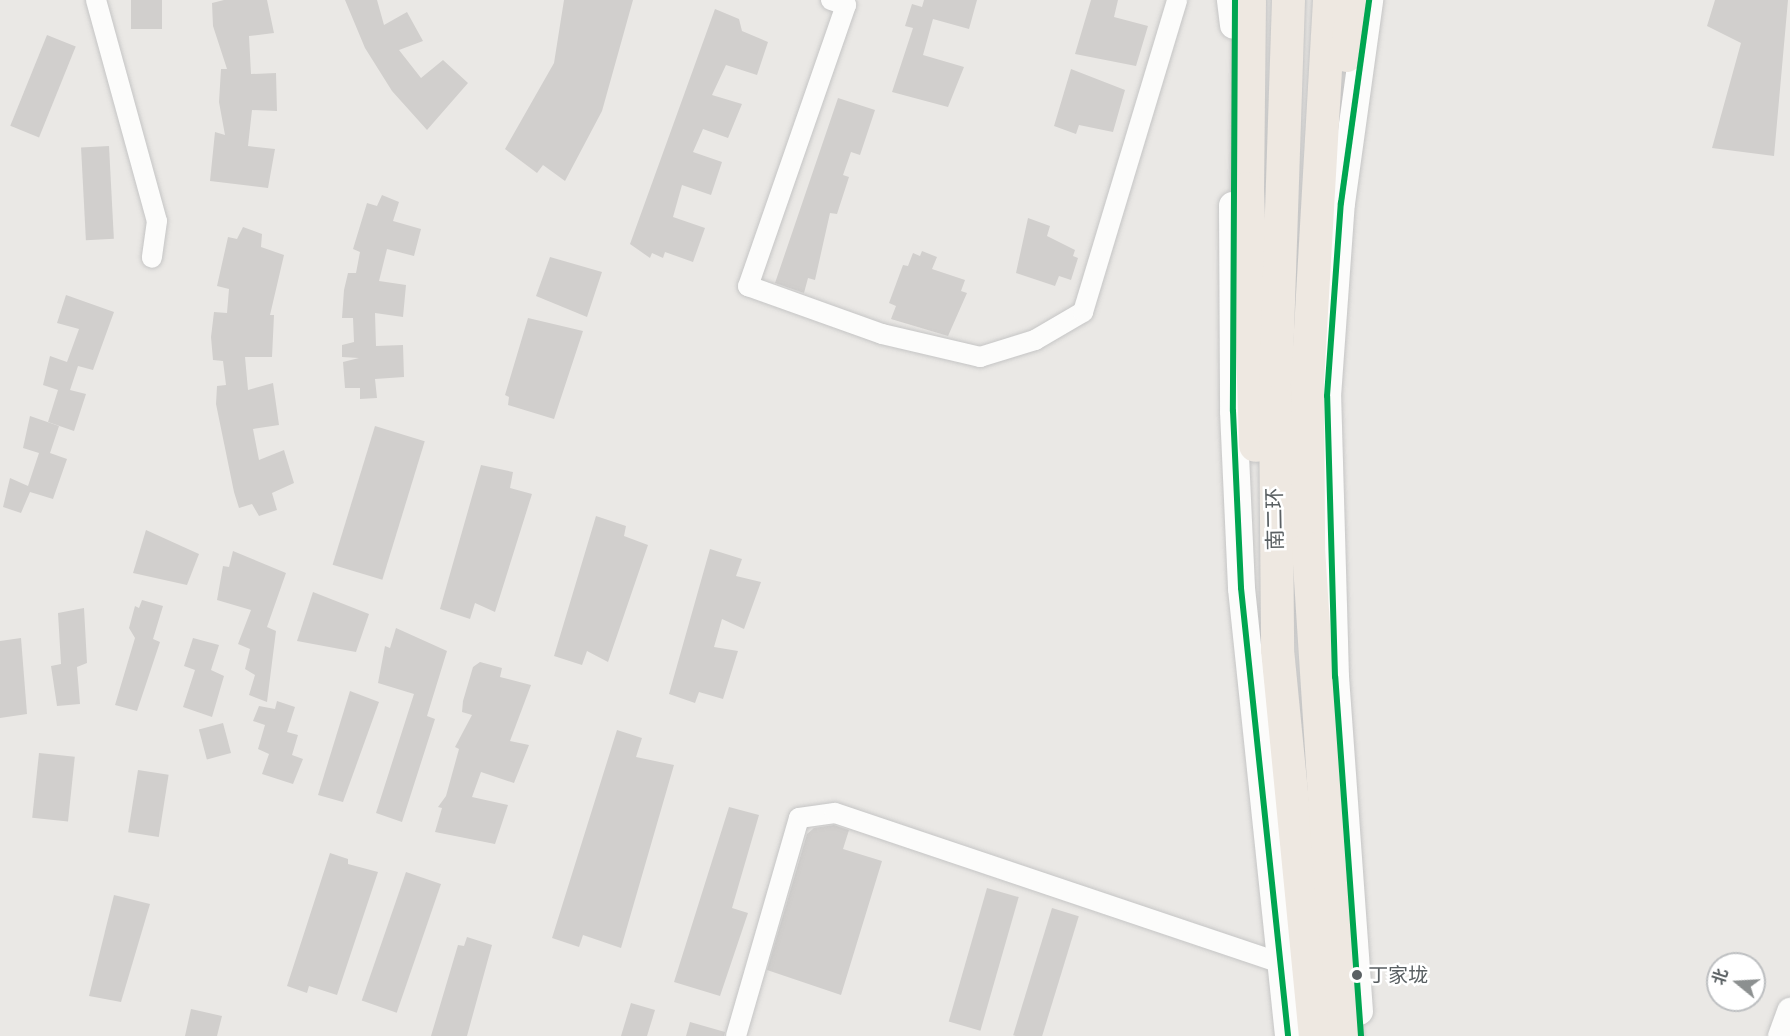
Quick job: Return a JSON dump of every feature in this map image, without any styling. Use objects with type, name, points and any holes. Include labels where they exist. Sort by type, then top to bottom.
[{"type":"highway","name":"南二环","points":[[1288,0],[1275,402],[1277,649],[1315,1036]]},
{"type":"highway","name":"南二环","points":[[1329,0],[1307,387],[1308,548],[1329,869],[1346,1036]]},
{"type":"highway","points":[[1314,262],[1353,0]]},
{"type":"highway","points":[[1237,6],[1253,424],[1277,649]]},
{"type":"street","points":[[96,0],[157,221],[152,258]]},
{"type":"street","points":[[831,0],[846,5],[748,286],[882,334],[980,357],[1035,340],[1083,312],[1177,0]]},
{"type":"street","points":[[1361,1036],[1335,677],[1327,396],[1336,246],[1369,0]]},
{"type":"street","points":[[1237,6],[1233,411],[1241,588],[1288,1036]]},
{"type":"street","points":[[736,1036],[799,818],[835,813],[1279,962]]},
{"type":"street","points":[[1781,1036],[1790,1011]]},
{"type":"building","points":[[131,0],[162,0],[162,29],[131,29]]},
{"type":"building","points":[[224,0],[267,0],[274,33],[249,36],[251,74],[276,73],[277,111],[252,110],[248,146],[275,149],[268,188],[210,181],[215,132],[225,135],[219,102],[221,69],[227,69],[213,26],[212,3]]},
{"type":"building","points":[[345,0],[377,0],[384,25],[407,12],[423,41],[399,50],[421,78],[443,60],[468,83],[427,130],[392,91],[365,48]]},
{"type":"building","points":[[564,0],[633,0],[602,111],[565,181],[543,165],[537,173],[505,149],[554,63]]},
{"type":"building","points":[[924,0],[977,0],[969,29],[933,19],[923,55],[964,67],[948,107],[892,92],[913,28],[905,26],[912,4],[922,7]]},
{"type":"building","points":[[1091,0],[1118,0],[1114,17],[1148,26],[1136,66],[1075,54]]},
{"type":"building","points":[[1715,0],[1788,0],[1774,156],[1712,148],[1741,43],[1707,26]]},
{"type":"building","points":[[715,9],[739,19],[742,31],[768,42],[757,75],[726,65],[712,95],[742,104],[728,138],[703,129],[693,152],[722,162],[711,195],[682,185],[673,217],[705,228],[693,262],[665,252],[663,258],[652,253],[650,258],[630,244]]},
{"type":"building","points":[[47,35],[76,47],[39,137],[10,126]]},
{"type":"building","points":[[1071,69],[1125,90],[1113,132],[1079,125],[1076,134],[1054,126]]},
{"type":"building","points":[[838,98],[875,110],[860,155],[851,152],[843,175],[849,177],[837,214],[830,213],[815,280],[808,278],[804,293],[775,283]]},
{"type":"building","points":[[109,146],[114,239],[86,240],[81,147]]},
{"type":"building","points":[[382,195],[399,202],[393,221],[421,229],[414,256],[387,249],[379,281],[406,285],[403,317],[375,313],[376,346],[403,345],[404,377],[375,379],[377,398],[360,399],[360,388],[345,388],[343,362],[359,358],[342,357],[342,345],[354,342],[353,318],[342,318],[344,290],[348,273],[356,273],[360,252],[353,249],[367,203],[377,206]]},
{"type":"building","points":[[1028,218],[1050,226],[1047,236],[1075,250],[1073,256],[1078,258],[1071,280],[1059,276],[1055,286],[1016,273]]},
{"type":"building","points":[[243,227],[262,234],[261,247],[284,255],[270,315],[274,315],[272,357],[245,357],[248,390],[273,383],[279,425],[253,429],[259,460],[284,450],[294,483],[272,493],[277,510],[259,516],[252,504],[239,508],[234,492],[216,404],[217,386],[226,385],[223,361],[213,360],[211,337],[214,312],[227,313],[229,289],[217,286],[228,237],[237,239]]},
{"type":"building","points":[[922,251],[937,257],[932,269],[965,280],[961,291],[967,293],[948,336],[891,319],[896,306],[889,303],[903,265],[908,266],[913,253],[920,256]]},
{"type":"building","points":[[550,257],[602,272],[587,317],[536,296]]},
{"type":"building","points":[[66,295],[114,312],[93,370],[78,366],[70,390],[86,394],[74,431],[48,422],[58,390],[43,385],[50,356],[67,362],[79,329],[57,323]]},
{"type":"building","points":[[528,318],[583,331],[554,419],[508,405],[509,397],[505,395]]},
{"type":"building","points":[[30,416],[59,426],[50,453],[67,459],[53,499],[30,492],[21,513],[3,507],[10,478],[28,486],[39,453],[23,448]]},
{"type":"building","points":[[375,426],[425,441],[382,580],[333,565]]},
{"type":"building","points":[[481,465],[513,472],[510,488],[532,494],[495,612],[475,603],[470,619],[440,609]]},
{"type":"building","points":[[596,516],[626,526],[624,536],[648,545],[608,662],[587,651],[582,665],[554,656]]},
{"type":"building","points":[[146,530],[199,554],[187,585],[133,573]]},
{"type":"building","points":[[710,549],[742,559],[736,576],[761,582],[744,629],[722,619],[714,647],[738,651],[723,699],[699,692],[695,703],[669,694]]},
{"type":"building","points":[[233,551],[286,573],[267,627],[276,631],[267,702],[249,695],[255,675],[245,669],[250,649],[238,644],[251,610],[217,600],[223,566],[229,567]]},
{"type":"building","points":[[313,592],[369,614],[356,652],[297,641]]},
{"type":"building","points":[[142,600],[163,606],[153,639],[160,642],[137,711],[115,705],[135,638],[129,628],[135,606],[139,608]]},
{"type":"building","points":[[84,608],[87,663],[77,667],[80,704],[57,706],[51,666],[61,664],[58,613]]},
{"type":"building","points":[[396,628],[447,651],[427,716],[435,719],[402,822],[376,813],[414,694],[378,683],[385,646],[390,648]]},
{"type":"building","points":[[21,638],[27,714],[0,718],[0,641]]},
{"type":"building","points":[[193,638],[219,645],[211,670],[224,676],[212,717],[183,707],[195,670],[184,666]]},
{"type":"building","points":[[480,662],[502,668],[500,677],[531,685],[510,741],[529,745],[514,783],[481,772],[472,797],[508,805],[495,844],[435,832],[442,808],[438,807],[446,796],[459,749],[455,747],[472,715],[462,712],[463,701],[473,667]]},
{"type":"building","points":[[350,691],[379,702],[343,802],[318,795]]},
{"type":"building","points":[[277,701],[295,707],[287,732],[298,735],[292,755],[303,759],[293,784],[262,774],[269,754],[258,749],[265,725],[253,721],[259,706],[275,709]]},
{"type":"building","points":[[223,723],[231,753],[207,759],[199,729]]},
{"type":"building","points":[[617,730],[642,738],[636,757],[674,765],[621,948],[583,935],[579,947],[552,938]]},
{"type":"building","points":[[39,753],[75,757],[68,821],[32,818]]},
{"type":"building","points":[[138,770],[169,775],[159,837],[128,832]]},
{"type":"building","points":[[729,807],[759,815],[732,908],[748,913],[720,996],[674,982]]},
{"type":"building","points":[[834,825],[849,830],[843,849],[882,861],[841,995],[767,970],[807,834],[814,828]]},
{"type":"building","points":[[330,853],[348,859],[348,864],[378,872],[337,995],[309,986],[307,993],[287,986]]},
{"type":"building","points":[[406,872],[441,884],[397,1013],[362,1001]]},
{"type":"building","points":[[987,888],[1019,897],[980,1031],[949,1022]]},
{"type":"building","points":[[114,895],[150,904],[121,1002],[89,996]]},
{"type":"building","points":[[1052,908],[1079,916],[1042,1036],[1013,1035]]},
{"type":"building","points":[[467,937],[492,945],[467,1036],[431,1036],[458,945],[464,946]]},
{"type":"building","points":[[631,1003],[655,1010],[647,1036],[621,1036]]},
{"type":"building","points":[[191,1009],[222,1016],[217,1036],[185,1036]]},
{"type":"building","points":[[690,1022],[725,1032],[724,1036],[686,1036]]},
{"type":"transit line","points":[[1235,0],[1233,411],[1241,588],[1288,1036]]},
{"type":"transit line","points":[[1361,1036],[1335,677],[1327,396],[1341,203],[1369,0]]},
{"type":"place","name":"丁家垅","points":[[1357,975]]}]
